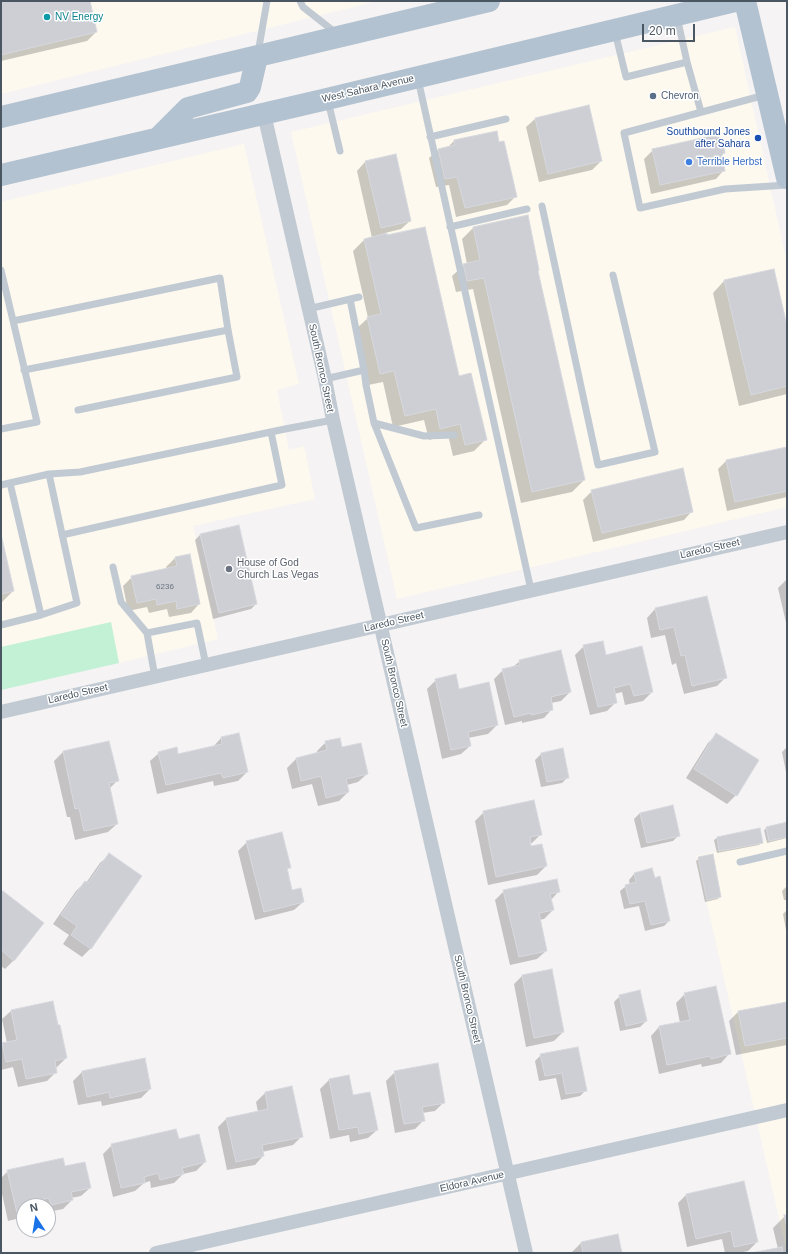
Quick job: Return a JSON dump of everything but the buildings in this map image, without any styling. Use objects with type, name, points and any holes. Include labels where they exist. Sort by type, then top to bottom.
[{"type":"main road","points":[[1,117],[489,1]]},
{"type":"main road","name":"West Sahara Avenue","points":[[1,175],[264,114],[735,1]]},
{"type":"main road","points":[[745,1],[787,178]]},
{"type":"main road","points":[[158,138],[188,108],[246,92],[250,87],[257,57]]},
{"type":"street","name":"South Bronco Street","points":[[264,114],[380,625],[526,1253]]},
{"type":"street","name":"Laredo Street","points":[[1,712],[787,532]]},
{"type":"street","name":"Eldora Avenue","points":[[156,1253],[787,1110]]},
{"type":"lane","points":[[257,57],[267,1]]},
{"type":"lane","points":[[300,1],[303,8],[341,36]]},
{"type":"lane","points":[[676,15],[701,112]]},
{"type":"lane","points":[[615,30],[626,77],[687,62]]},
{"type":"lane","points":[[417,77],[531,590]]},
{"type":"lane","points":[[767,94],[624,133],[640,208],[725,189],[787,185]]},
{"type":"lane","points":[[327,99],[340,151]]},
{"type":"lane","points":[[430,137],[506,120]]},
{"type":"lane","points":[[542,206],[598,465],[655,452],[613,275]]},
{"type":"lane","points":[[450,227],[527,209]]},
{"type":"lane","points":[[1,270],[37,422],[1,429]]},
{"type":"lane","points":[[13,321],[220,278],[228,330],[238,377],[78,410]]},
{"type":"lane","points":[[308,309],[359,297]]},
{"type":"lane","points":[[350,299],[374,423],[416,528],[479,515]]},
{"type":"lane","points":[[24,370],[228,330]]},
{"type":"lane","points":[[324,379],[364,370]]},
{"type":"lane","points":[[1,485],[49,474],[80,472],[333,420]]},
{"type":"lane","points":[[374,423],[424,436],[454,435]]},
{"type":"lane","points":[[62,535],[282,485],[271,432]]},
{"type":"lane","points":[[1,625],[41,615],[77,603],[49,474]]},
{"type":"lane","points":[[10,483],[41,615]]},
{"type":"lane","points":[[113,567],[121,602],[147,633],[155,677]]},
{"type":"lane","points":[[147,633],[197,624],[206,665]]},
{"type":"lane","points":[[740,862],[787,851]]},
{"type":"shaded area","points":[[1,1],[378,1],[1,94]]},
{"type":"shaded area","points":[[735,27],[787,263],[787,507],[397,599],[291,132]]},
{"type":"shaded area","points":[[244,144],[299,384],[277,390],[289,450],[304,446],[315,499],[193,526],[218,639],[119,663],[111,622],[1,647],[1,202]]},
{"type":"shaded area","points":[[787,836],[787,1253],[696,856]]},
{"type":"green space","points":[[111,622],[119,663],[1,690],[1,647]]},
{"type":"place","name":"NV Energy","points":[[47,17]]},
{"type":"place","name":"Chevron","points":[[653,96]]},
{"type":"place","name":"Southbound Jones after Sahara","points":[[758,138]]},
{"type":"place","name":"Terrible Herbst","points":[[689,162]]},
{"type":"place","name":"House of God Church Las Vegas","points":[[229,569]]}]
